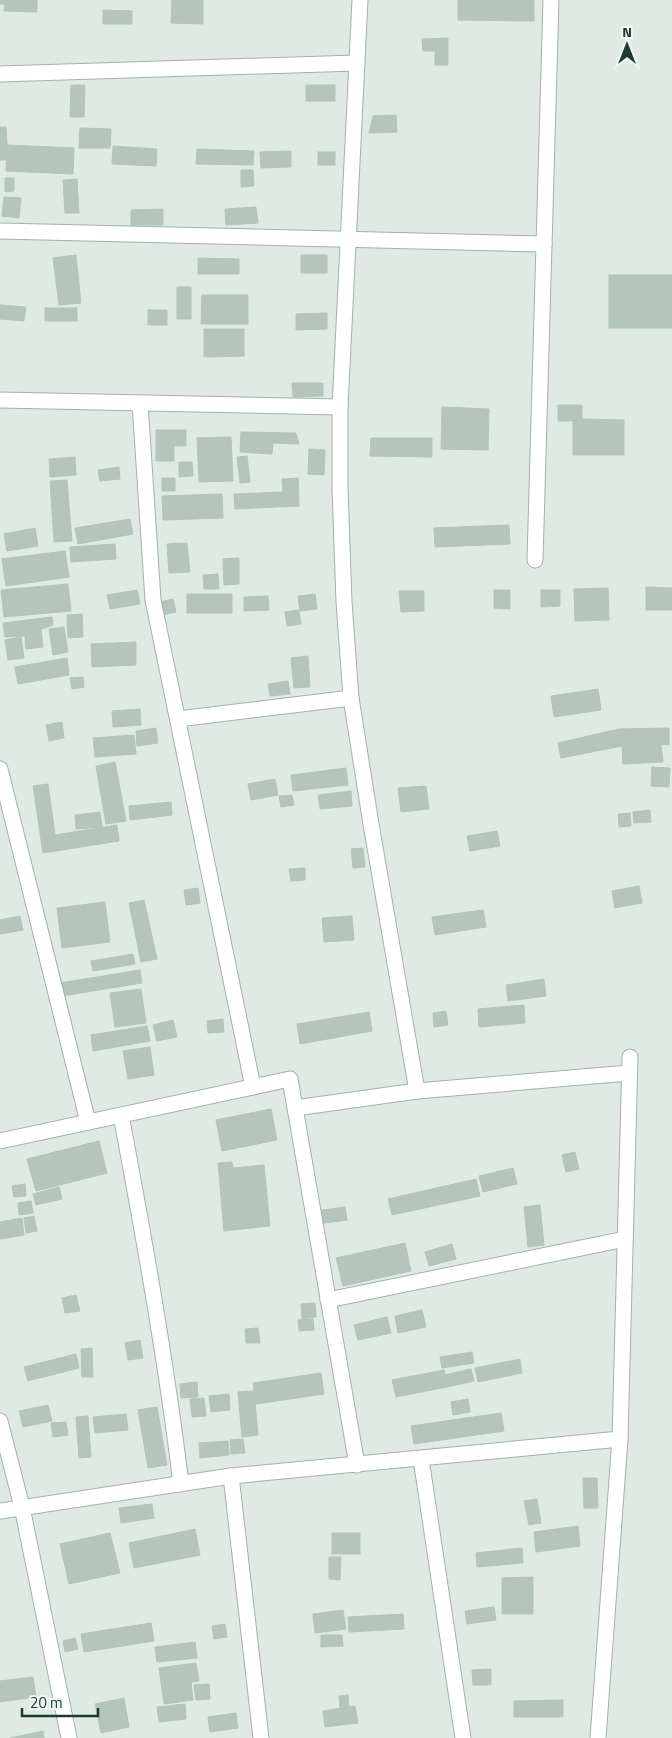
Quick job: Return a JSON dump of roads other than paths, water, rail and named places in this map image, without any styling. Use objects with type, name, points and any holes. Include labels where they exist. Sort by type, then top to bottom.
[{"type":"street","points":[[360,0],[340,407],[340,488],[344,592],[351,698],[418,1091]]},
{"type":"street","points":[[535,560],[551,0]]},
{"type":"street","points":[[0,74],[357,63]]},
{"type":"street","points":[[0,231],[544,244]]},
{"type":"street","points":[[0,400],[340,407]]},
{"type":"street","points":[[140,403],[153,600],[253,1087]]},
{"type":"street","points":[[178,719],[351,698]]},
{"type":"street","points":[[0,769],[88,1122]]},
{"type":"street","points":[[598,1738],[620,1439],[630,1057]]},
{"type":"street","points":[[295,1108],[418,1091],[629,1073]]},
{"type":"street","points":[[0,1141],[290,1079],[357,1465]]},
{"type":"street","points":[[121,1115],[148,1259],[170,1392],[181,1484]]},
{"type":"street","points":[[328,1300],[624,1240]]},
{"type":"street","points":[[0,1421],[22,1507],[69,1738]]},
{"type":"street","points":[[0,1511],[231,1476],[620,1439]]},
{"type":"street","points":[[421,1459],[463,1738]]},
{"type":"street","points":[[231,1476],[261,1738]]}]
